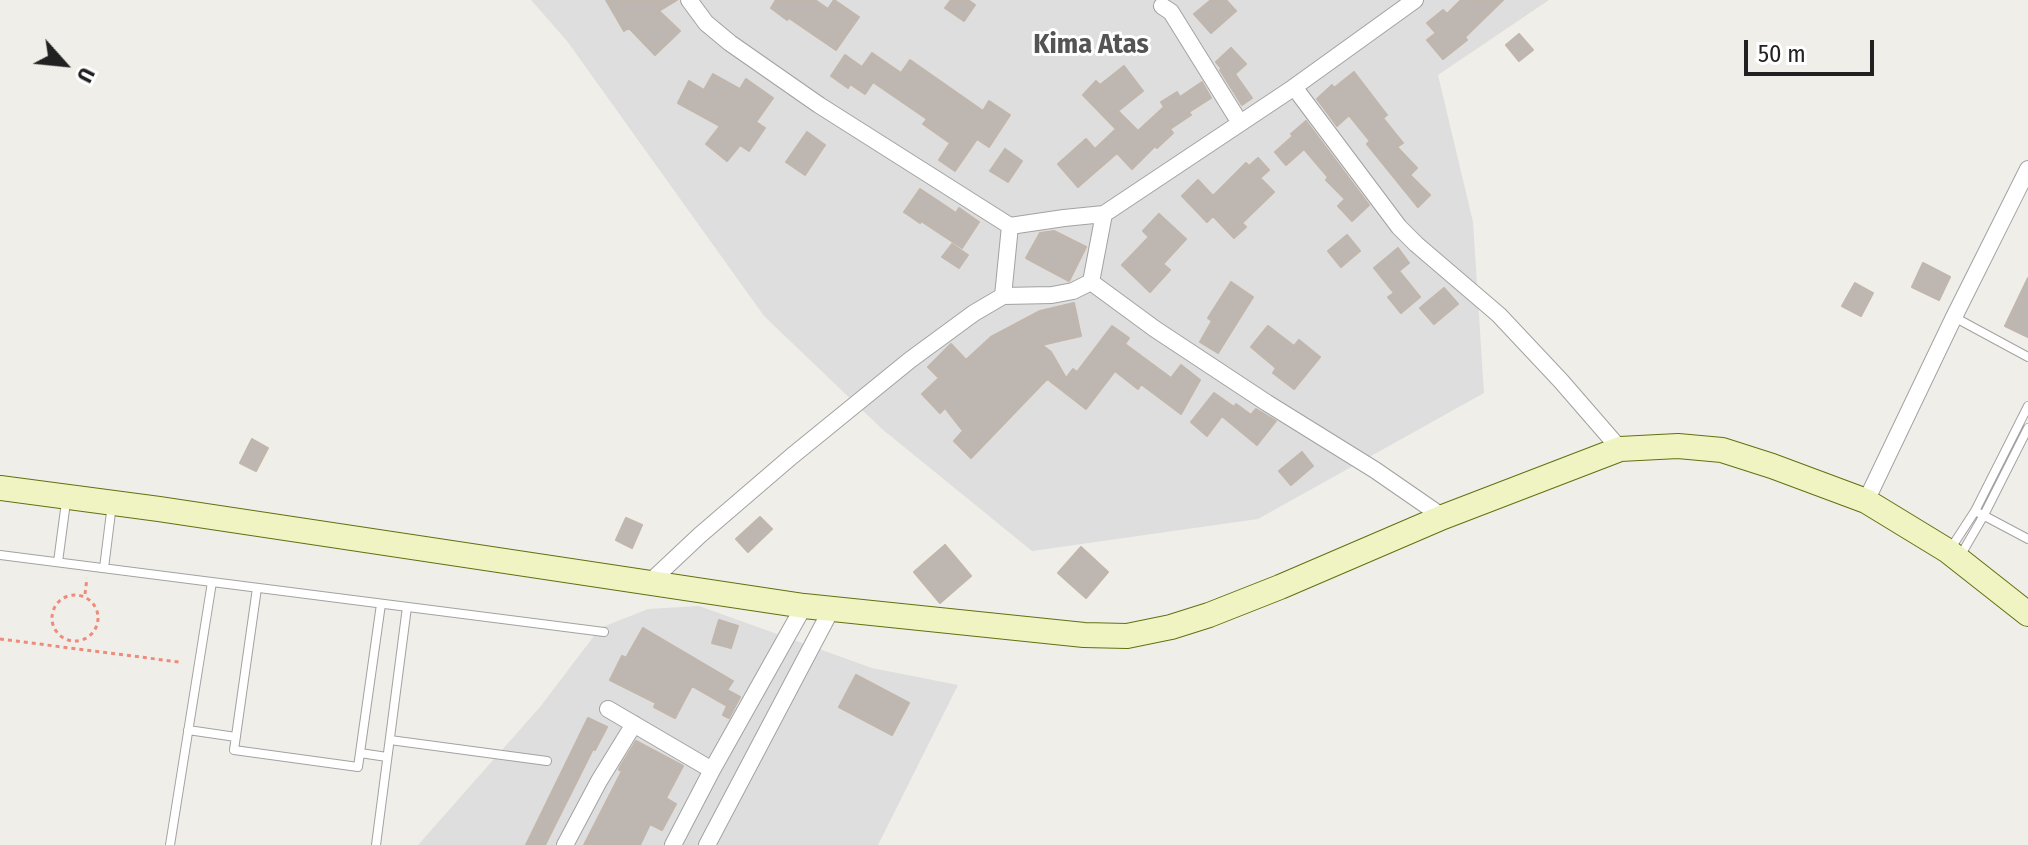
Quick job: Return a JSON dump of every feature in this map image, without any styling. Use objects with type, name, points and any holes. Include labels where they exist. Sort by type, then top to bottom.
[{"type":"main road","points":[[0,488],[804,606],[1084,635],[1127,636],[1209,615],[1443,517],[1620,449],[1678,446],[1722,450],[1866,501],[1953,555],[2028,614]]},
{"type":"street","points":[[689,0],[706,23],[730,43],[819,105],[1010,226],[1104,214],[1294,87],[1415,0]]},
{"type":"street","points":[[1162,6],[1171,12],[1240,123]]},
{"type":"street","points":[[1294,87],[1399,227],[1499,315],[1620,449]]},
{"type":"street","points":[[1866,501],[2028,171]]},
{"type":"street","points":[[1091,282],[1104,214]]},
{"type":"street","points":[[1003,296],[1010,226]]},
{"type":"street","points":[[650,582],[723,516],[910,360],[974,313],[1003,296],[1052,295],[1073,291],[1091,282]]},
{"type":"street","points":[[1091,282],[1155,329],[1443,517]]},
{"type":"street","points":[[673,845],[804,606]]},
{"type":"street","points":[[707,845],[832,608]]},
{"type":"street","points":[[608,709],[712,770]]},
{"type":"street","points":[[565,845],[634,724]]},
{"type":"lane","points":[[1954,317],[2028,357]]},
{"type":"lane","points":[[1979,513],[2028,406]]},
{"type":"lane","points":[[1953,555],[2028,428]]},
{"type":"lane","points":[[58,562],[67,497]]},
{"type":"lane","points":[[104,568],[112,503]]},
{"type":"lane","points":[[1979,513],[2028,539]]},
{"type":"lane","points":[[0,555],[604,632]]},
{"type":"lane","points":[[170,845],[212,582]]},
{"type":"lane","points":[[257,588],[234,750],[358,767],[381,604]]},
{"type":"lane","points":[[376,845],[407,607]]},
{"type":"lane","points":[[188,730],[236,737]]},
{"type":"lane","points":[[390,740],[547,761]]},
{"type":"lane","points":[[360,753],[387,757]]},
{"type":"path","points":[[84,596],[88,566]]},
{"type":"path","points":[[84,596],[95,606],[98,620],[93,634],[73,642],[59,636],[51,616],[53,608],[63,597],[84,596]]},
{"type":"path","points":[[0,639],[179,662]]},
{"type":"path","points":[[73,642],[73,648]]},
{"type":"shaded area","points":[[531,0],[1549,0],[1438,75],[1473,222],[1484,393],[1258,519],[1032,551],[882,429],[764,316],[567,41]]},
{"type":"shaded area","points":[[699,606],[872,668],[958,685],[878,845],[418,845],[540,707],[600,628],[648,609]]},
{"type":"building","points":[[606,0],[677,0],[659,11],[680,31],[655,55],[629,28],[624,31]]},
{"type":"building","points":[[776,0],[815,0],[828,9],[834,0],[859,17],[836,50],[771,8]]},
{"type":"building","points":[[951,0],[968,0],[975,5],[964,21],[945,8]]},
{"type":"building","points":[[1211,0],[1226,0],[1236,11],[1211,33],[1194,14]]},
{"type":"building","points":[[1461,0],[1503,0],[1465,37],[1467,40],[1443,59],[1427,40],[1436,33],[1427,23],[1443,10],[1447,14]]},
{"type":"building","points":[[1519,34],[1533,50],[1519,61],[1506,45]]},
{"type":"building","points":[[1231,48],[1246,64],[1235,74],[1252,98],[1242,105],[1216,62]]},
{"type":"building","points":[[872,53],[901,73],[910,60],[983,111],[989,101],[1010,115],[989,147],[977,139],[955,171],[939,160],[950,143],[923,124],[927,119],[873,82],[865,94],[850,84],[848,88],[831,76],[845,55],[862,67]]},
{"type":"building","points":[[1124,66],[1143,91],[1118,111],[1138,131],[1164,107],[1161,102],[1177,92],[1180,97],[1202,82],[1211,98],[1170,129],[1173,133],[1132,169],[1117,153],[1078,187],[1058,164],[1086,139],[1095,149],[1116,129],[1083,95],[1096,81],[1100,85]]},
{"type":"building","points":[[1354,72],[1387,115],[1383,118],[1403,143],[1397,147],[1417,168],[1410,175],[1430,195],[1418,207],[1367,144],[1370,141],[1349,115],[1337,126],[1317,99],[1332,85],[1334,88]]},
{"type":"building","points":[[713,74],[740,89],[746,79],[773,98],[756,122],[765,128],[749,151],[740,145],[727,161],[706,144],[720,126],[678,103],[689,81],[704,90]]},
{"type":"building","points":[[1306,121],[1369,205],[1352,221],[1338,206],[1345,199],[1326,180],[1328,177],[1304,149],[1286,165],[1275,152]]},
{"type":"building","points":[[807,132],[825,145],[805,175],[786,162]]},
{"type":"building","points":[[1005,149],[1022,161],[1008,182],[990,171]]},
{"type":"building","points":[[1258,158],[1269,170],[1260,178],[1274,192],[1242,223],[1246,227],[1234,238],[1213,216],[1207,222],[1182,196],[1198,180],[1213,196],[1246,163],[1249,166]]},
{"type":"building","points":[[920,189],[956,213],[959,208],[979,222],[962,248],[904,212]]},
{"type":"building","points":[[1159,214],[1186,239],[1163,264],[1170,270],[1150,292],[1122,265],[1149,237],[1143,231]]},
{"type":"building","points":[[1054,231],[1086,247],[1069,281],[1026,258],[1040,233]]},
{"type":"building","points":[[1347,235],[1360,251],[1341,267],[1328,251]]},
{"type":"building","points":[[952,244],[968,255],[959,268],[942,257]]},
{"type":"building","points":[[1398,248],[1409,263],[1399,271],[1420,297],[1401,313],[1388,297],[1394,293],[1374,268]]},
{"type":"building","points":[[1923,263],[1950,277],[1939,300],[1912,287]]},
{"type":"building","points":[[2028,278],[2028,337],[2005,326]]},
{"type":"building","points":[[1231,282],[1253,297],[1218,353],[1200,342],[1212,321],[1208,318]]},
{"type":"building","points":[[1855,283],[1873,293],[1861,316],[1842,306]]},
{"type":"building","points":[[1444,288],[1458,304],[1434,324],[1420,308]]},
{"type":"building","points":[[1074,303],[1081,336],[1042,345],[1051,352],[1066,378],[1073,369],[1077,372],[1112,326],[1129,338],[1125,344],[1171,378],[1181,365],[1200,380],[1181,414],[1141,384],[1138,389],[1115,371],[1086,409],[1050,381],[1052,376],[971,458],[954,441],[963,431],[945,408],[940,413],[922,394],[939,378],[928,367],[951,344],[966,360],[991,337],[1040,311]]},
{"type":"building","points":[[1268,326],[1294,346],[1299,340],[1320,357],[1294,389],[1273,373],[1276,368],[1251,347]]},
{"type":"building","points":[[1214,393],[1251,415],[1256,409],[1276,421],[1257,445],[1222,416],[1207,436],[1191,422]]},
{"type":"building","points":[[252,439],[268,448],[256,471],[240,463]]},
{"type":"building","points":[[1302,452],[1313,466],[1291,485],[1279,471]]},
{"type":"building","points":[[760,517],[772,529],[748,552],[736,539]]},
{"type":"building","points":[[626,518],[642,525],[632,548],[616,540]]},
{"type":"building","points":[[945,545],[971,576],[940,603],[914,572]]},
{"type":"building","points":[[1081,547],[1108,572],[1086,598],[1058,573]]},
{"type":"building","points":[[719,620],[738,626],[731,648],[712,643]]},
{"type":"building","points":[[643,628],[733,681],[727,690],[740,697],[729,718],[723,715],[727,706],[692,686],[675,718],[654,707],[656,703],[610,680],[622,656],[626,658]]},
{"type":"building","points":[[856,675],[909,703],[892,735],[839,707]]},
{"type":"building","points":[[588,718],[607,727],[545,845],[526,845]]},
{"type":"building","points":[[636,741],[683,766],[666,798],[676,804],[662,830],[650,824],[640,845],[584,845],[622,771],[620,767]]},
{"type":"district","name":"Kima Atas","points":[[1091,45]]}]
